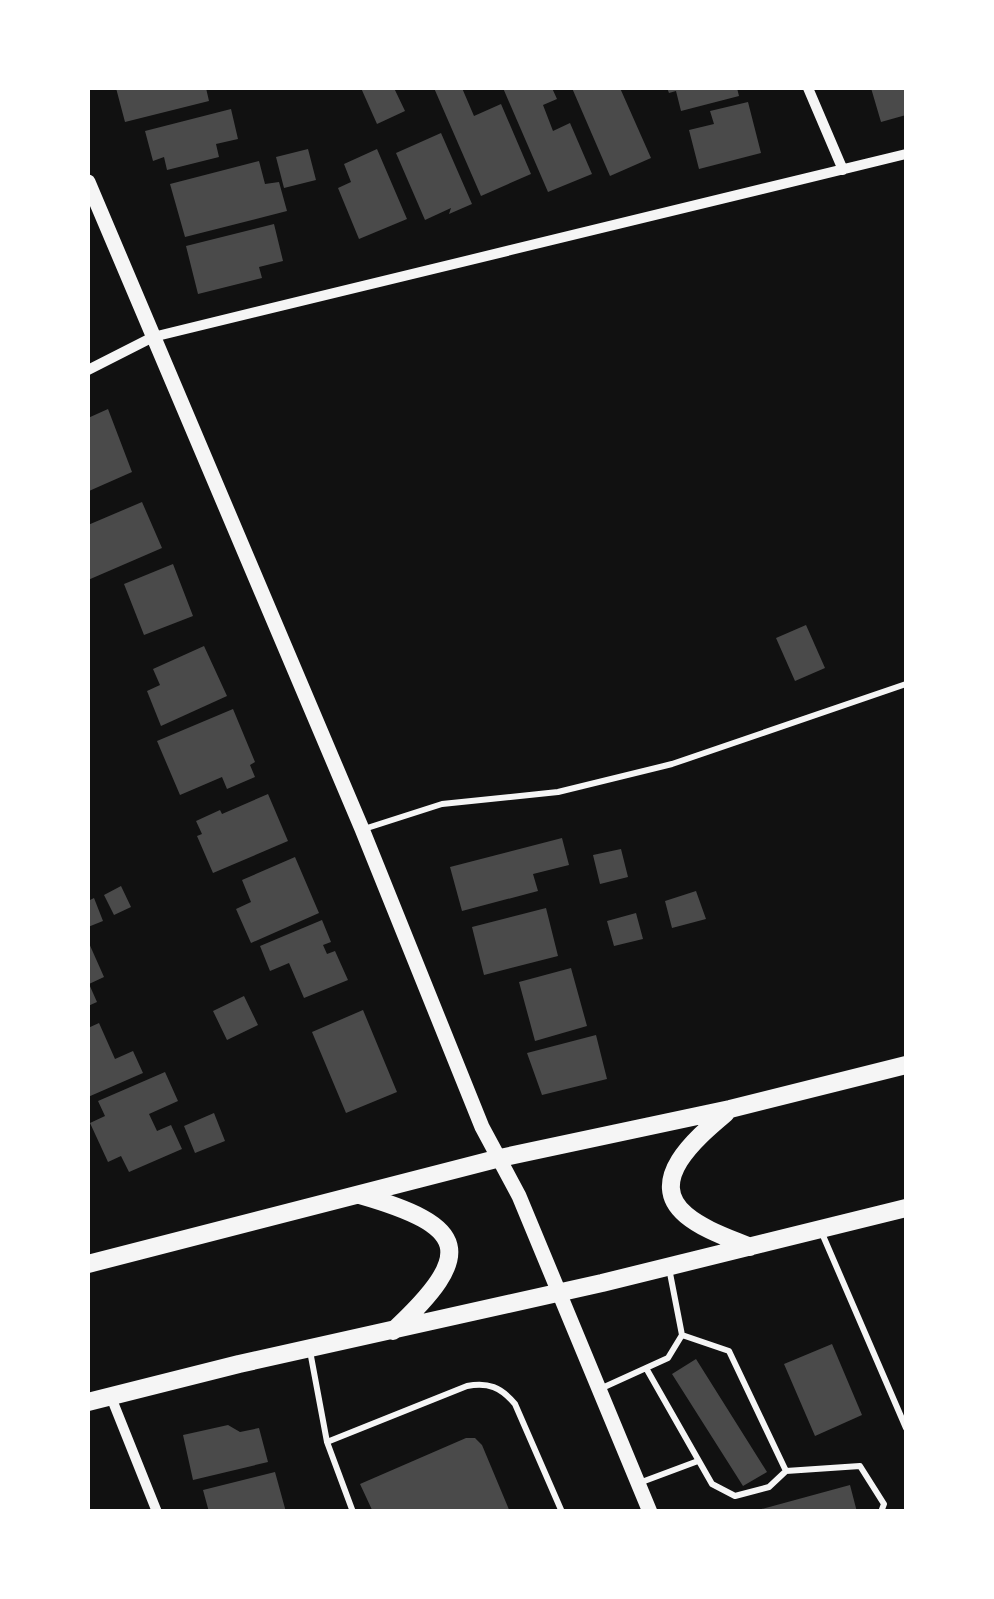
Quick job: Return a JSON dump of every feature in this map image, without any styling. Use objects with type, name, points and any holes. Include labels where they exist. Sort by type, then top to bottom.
[{"type":"main road","points":[[88,1264],[356,1193],[730,1110],[906,1065]]},
{"type":"main road","points":[[730,1110],[680,1157],[672,1179],[673,1196],[683,1214],[750,1248]]},
{"type":"main road","points":[[356,1193],[407,1208],[431,1220],[442,1232],[449,1249],[450,1264],[441,1281],[393,1331]]},
{"type":"main road","points":[[88,1402],[558,1294],[906,1208]]},
{"type":"street","points":[[808,88],[843,170]]},
{"type":"street","points":[[88,370],[153,337],[906,154]]},
{"type":"street","points":[[88,182],[362,829],[482,1127],[500,1158],[650,1512]]},
{"type":"street","points":[[111,1397],[157,1512]]},
{"type":"lane","points":[[362,829],[442,804],[558,792],[672,764],[906,684]]},
{"type":"lane","points":[[821,1229],[906,1428]]},
{"type":"lane","points":[[599,1389],[668,1358],[682,1335],[669,1267]]},
{"type":"lane","points":[[682,1335],[729,1351],[786,1471]]},
{"type":"lane","points":[[310,1350],[328,1442],[353,1512]]},
{"type":"lane","points":[[646,1368],[712,1484],[736,1496],[769,1487],[786,1471],[860,1466],[884,1504],[881,1512]]},
{"type":"lane","points":[[328,1442],[467,1386],[493,1386],[515,1404],[562,1512]]},
{"type":"lane","points":[[638,1484],[698,1461]]},
{"type":"building","points":[[116,88],[206,88],[209,101],[125,122]]},
{"type":"building","points":[[361,88],[394,88],[405,111],[377,124]]},
{"type":"building","points":[[434,88],[462,88],[474,116],[501,104],[531,174],[481,196]]},
{"type":"building","points":[[503,88],[552,88],[557,99],[543,105],[553,131],[570,123],[592,174],[548,192]]},
{"type":"building","points":[[572,88],[620,88],[651,158],[610,176]]},
{"type":"building","points":[[667,88],[737,88],[739,96],[681,111],[676,91],[669,93]]},
{"type":"building","points":[[871,88],[906,88],[906,115],[881,122]]},
{"type":"building","points":[[748,102],[761,153],[699,169],[689,130],[714,124],[710,111]]},
{"type":"building","points":[[231,109],[238,139],[216,144],[219,157],[167,170],[164,157],[153,161],[145,131]]},
{"type":"building","points":[[441,133],[472,204],[425,220],[396,153]]},
{"type":"building","points":[[308,149],[316,180],[284,188],[276,157]]},
{"type":"building","points":[[377,149],[407,219],[359,239],[338,188],[351,182],[344,164]]},
{"type":"building","points":[[259,161],[265,184],[279,182],[287,211],[185,237],[170,184]]},
{"type":"building","points":[[274,224],[283,261],[259,267],[262,278],[198,294],[186,246]]},
{"type":"building","points":[[108,409],[132,472],[89,491],[88,418]]},
{"type":"building","points":[[142,502],[162,548],[88,580],[88,525]]},
{"type":"building","points":[[173,564],[193,616],[144,635],[124,584]]},
{"type":"building","points":[[806,625],[825,668],[795,681],[776,638]]},
{"type":"building","points":[[204,646],[227,696],[161,726],[147,691],[160,685],[153,669]]},
{"type":"building","points":[[233,709],[255,762],[250,765],[255,777],[227,789],[222,777],[180,795],[157,741]]},
{"type":"building","points":[[268,794],[288,841],[213,873],[197,836],[202,834],[196,821]]},
{"type":"building","points":[[562,838],[569,865],[533,874],[538,891],[462,911],[450,867]]},
{"type":"building","points":[[621,849],[628,877],[600,884],[593,855]]},
{"type":"building","points":[[295,857],[319,913],[251,943],[236,909],[251,902],[242,880]]},
{"type":"building","points":[[121,886],[131,907],[114,915],[104,895]]},
{"type":"building","points":[[696,891],[706,919],[672,928],[665,901]]},
{"type":"building","points":[[94,898],[103,921],[88,927],[88,901]]},
{"type":"building","points":[[546,908],[558,956],[484,975],[472,927]]},
{"type":"building","points":[[636,913],[643,939],[614,946],[607,921]]},
{"type":"building","points":[[322,920],[331,942],[323,945],[327,954],[335,951],[348,980],[304,998],[289,963],[270,971],[260,946]]},
{"type":"building","points":[[88,941],[104,977],[89,984],[97,1002],[88,1006]]},
{"type":"building","points":[[571,968],[587,1026],[535,1041],[519,982]]},
{"type":"building","points":[[244,996],[258,1025],[227,1040],[213,1011]]},
{"type":"building","points":[[363,1010],[397,1092],[346,1113],[312,1032]]},
{"type":"building","points":[[99,1023],[115,1059],[133,1051],[143,1073],[88,1097],[88,1028]]},
{"type":"building","points":[[596,1035],[607,1079],[542,1095],[527,1053]]},
{"type":"building","points":[[165,1072],[178,1101],[149,1114],[157,1131],[171,1125],[182,1149],[129,1172],[121,1156],[108,1162],[90,1123],[105,1116],[98,1101]]},
{"type":"building","points":[[214,1113],[225,1141],[195,1153],[184,1126]]},
{"type":"building","points":[[832,1344],[862,1415],[815,1436],[784,1364]]},
{"type":"building","points":[[696,1359],[767,1472],[743,1486],[672,1374]]},
{"type":"building","points":[[228,1425],[240,1432],[259,1428],[268,1462],[193,1480],[183,1435]]},
{"type":"building","points":[[466,1438],[475,1438],[482,1445],[510,1512],[373,1512],[360,1484]]},
{"type":"building","points":[[275,1472],[286,1512],[209,1512],[203,1490]]},
{"type":"building","points":[[850,1485],[857,1512],[758,1512],[758,1510]]}]
